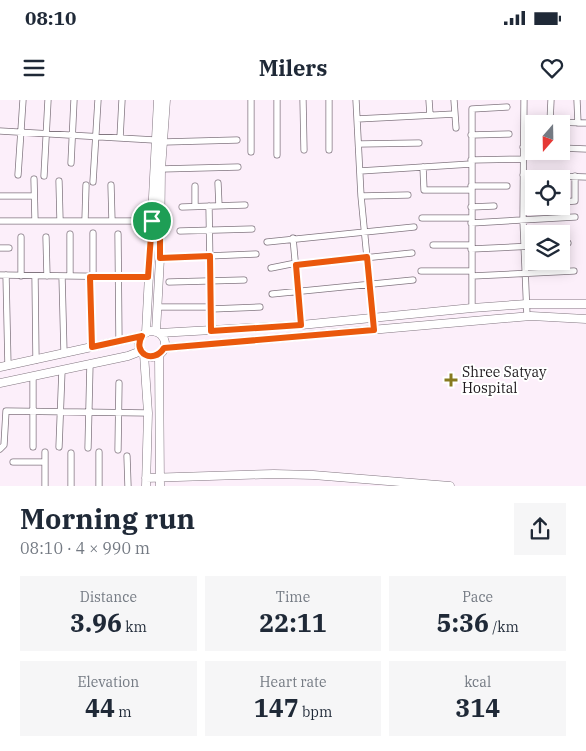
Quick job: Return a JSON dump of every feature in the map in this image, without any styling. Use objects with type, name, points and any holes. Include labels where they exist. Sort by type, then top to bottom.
[{"type":"street","points":[[18,175],[23,100]]},
{"type":"street","points":[[44,176],[48,100]]},
{"type":"street","points":[[71,163],[74,100]]},
{"type":"street","points":[[93,182],[98,100]]},
{"type":"street","points":[[120,138],[122,100]]},
{"type":"street","points":[[158,100],[154,140],[156,221],[160,258],[158,333],[164,340],[161,351],[160,482]]},
{"type":"street","points":[[166,100],[164,142],[148,277],[144,334],[139,343],[142,352],[148,413],[146,482],[290,474],[450,486]]},
{"type":"street","points":[[251,100],[252,152]]},
{"type":"street","points":[[277,100],[277,155]]},
{"type":"street","points":[[303,100],[304,150]]},
{"type":"street","points":[[329,100],[329,150]]},
{"type":"street","points":[[356,100],[360,171],[374,330]]},
{"type":"street","points":[[429,100],[430,115]]},
{"type":"street","points":[[454,100],[456,128]]},
{"type":"street","points":[[524,100],[523,220],[527,316]]},
{"type":"street","points":[[550,115],[551,100]]},
{"type":"street","points":[[577,100],[578,124]]},
{"type":"street","points":[[472,308],[472,108],[507,106]]},
{"type":"street","points":[[357,119],[455,114]]},
{"type":"street","points":[[570,123],[586,124]]},
{"type":"street","points":[[0,131],[154,140]]},
{"type":"street","points":[[471,135],[509,134]]},
{"type":"street","points":[[164,142],[237,140]]},
{"type":"street","points":[[359,144],[419,143]]},
{"type":"street","points":[[570,148],[586,149]]},
{"type":"street","points":[[360,171],[471,162],[523,160]]},
{"type":"street","points":[[161,169],[238,167]]},
{"type":"street","points":[[422,167],[424,190],[506,186]]},
{"type":"street","points":[[570,176],[586,177]]},
{"type":"street","points":[[570,201],[575,201],[575,176]]},
{"type":"street","points":[[34,179],[35,220]]},
{"type":"street","points":[[59,181],[60,220]]},
{"type":"street","points":[[218,183],[219,206]]},
{"type":"street","points":[[85,220],[86,185]]},
{"type":"street","points":[[111,185],[112,221]]},
{"type":"street","points":[[195,186],[195,206]]},
{"type":"street","points":[[362,196],[408,195]]},
{"type":"street","points":[[0,196],[34,196]]},
{"type":"street","points":[[182,207],[245,205]]},
{"type":"street","points":[[209,206],[211,331]]},
{"type":"street","points":[[471,207],[494,206]]},
{"type":"street","points":[[422,218],[471,221],[575,216]]},
{"type":"street","points":[[0,221],[156,221]]},
{"type":"street","points":[[267,242],[414,227]]},
{"type":"street","points":[[180,230],[252,229]]},
{"type":"street","points":[[92,347],[93,233]]},
{"type":"street","points":[[70,234],[70,276]]},
{"type":"street","points":[[118,234],[120,342]]},
{"type":"street","points":[[21,237],[21,276]]},
{"type":"street","points":[[46,237],[47,276]]},
{"type":"street","points":[[293,238],[301,325]]},
{"type":"street","points":[[433,245],[524,247]]},
{"type":"street","points":[[0,248],[9,248]]},
{"type":"street","points":[[271,268],[412,253]]},
{"type":"street","points":[[160,258],[256,254]]},
{"type":"street","points":[[422,271],[525,273],[574,271]]},
{"type":"street","points":[[148,277],[3,275],[4,367],[120,342],[144,334],[301,325],[527,304],[586,304]]},
{"type":"street","points":[[35,276],[36,360]]},
{"type":"street","points":[[62,276],[64,354]]},
{"type":"street","points":[[169,282],[244,280]]},
{"type":"street","points":[[272,294],[413,280]]},
{"type":"street","points":[[158,307],[260,307]]},
{"type":"street","points":[[0,383],[142,352],[153,356],[161,351],[527,316],[586,319]]},
{"type":"street","points":[[88,448],[90,364]]},
{"type":"street","points":[[59,447],[62,370]]},
{"type":"street","points":[[32,376],[32,447]]},
{"type":"street","points":[[118,450],[119,383]]},
{"type":"street","points":[[0,449],[4,444],[5,411],[148,413]]},
{"type":"street","points":[[44,452],[44,486]]},
{"type":"street","points":[[99,452],[99,486]]},
{"type":"street","points":[[70,453],[71,486]]},
{"type":"street","points":[[127,456],[128,486]]},
{"type":"street","points":[[13,462],[44,462]]},
{"type":"place","name":"Shree Satyay Hospital","points":[[451,380]]},
{"type":"route","points":[[152,221],[160,221],[160,258],[210,256],[211,331],[301,325],[296,265],[367,257],[374,330],[164,348],[156,356],[146,355],[141,351],[139,343],[142,336],[92,347],[90,277],[148,277],[152,221]]}]
